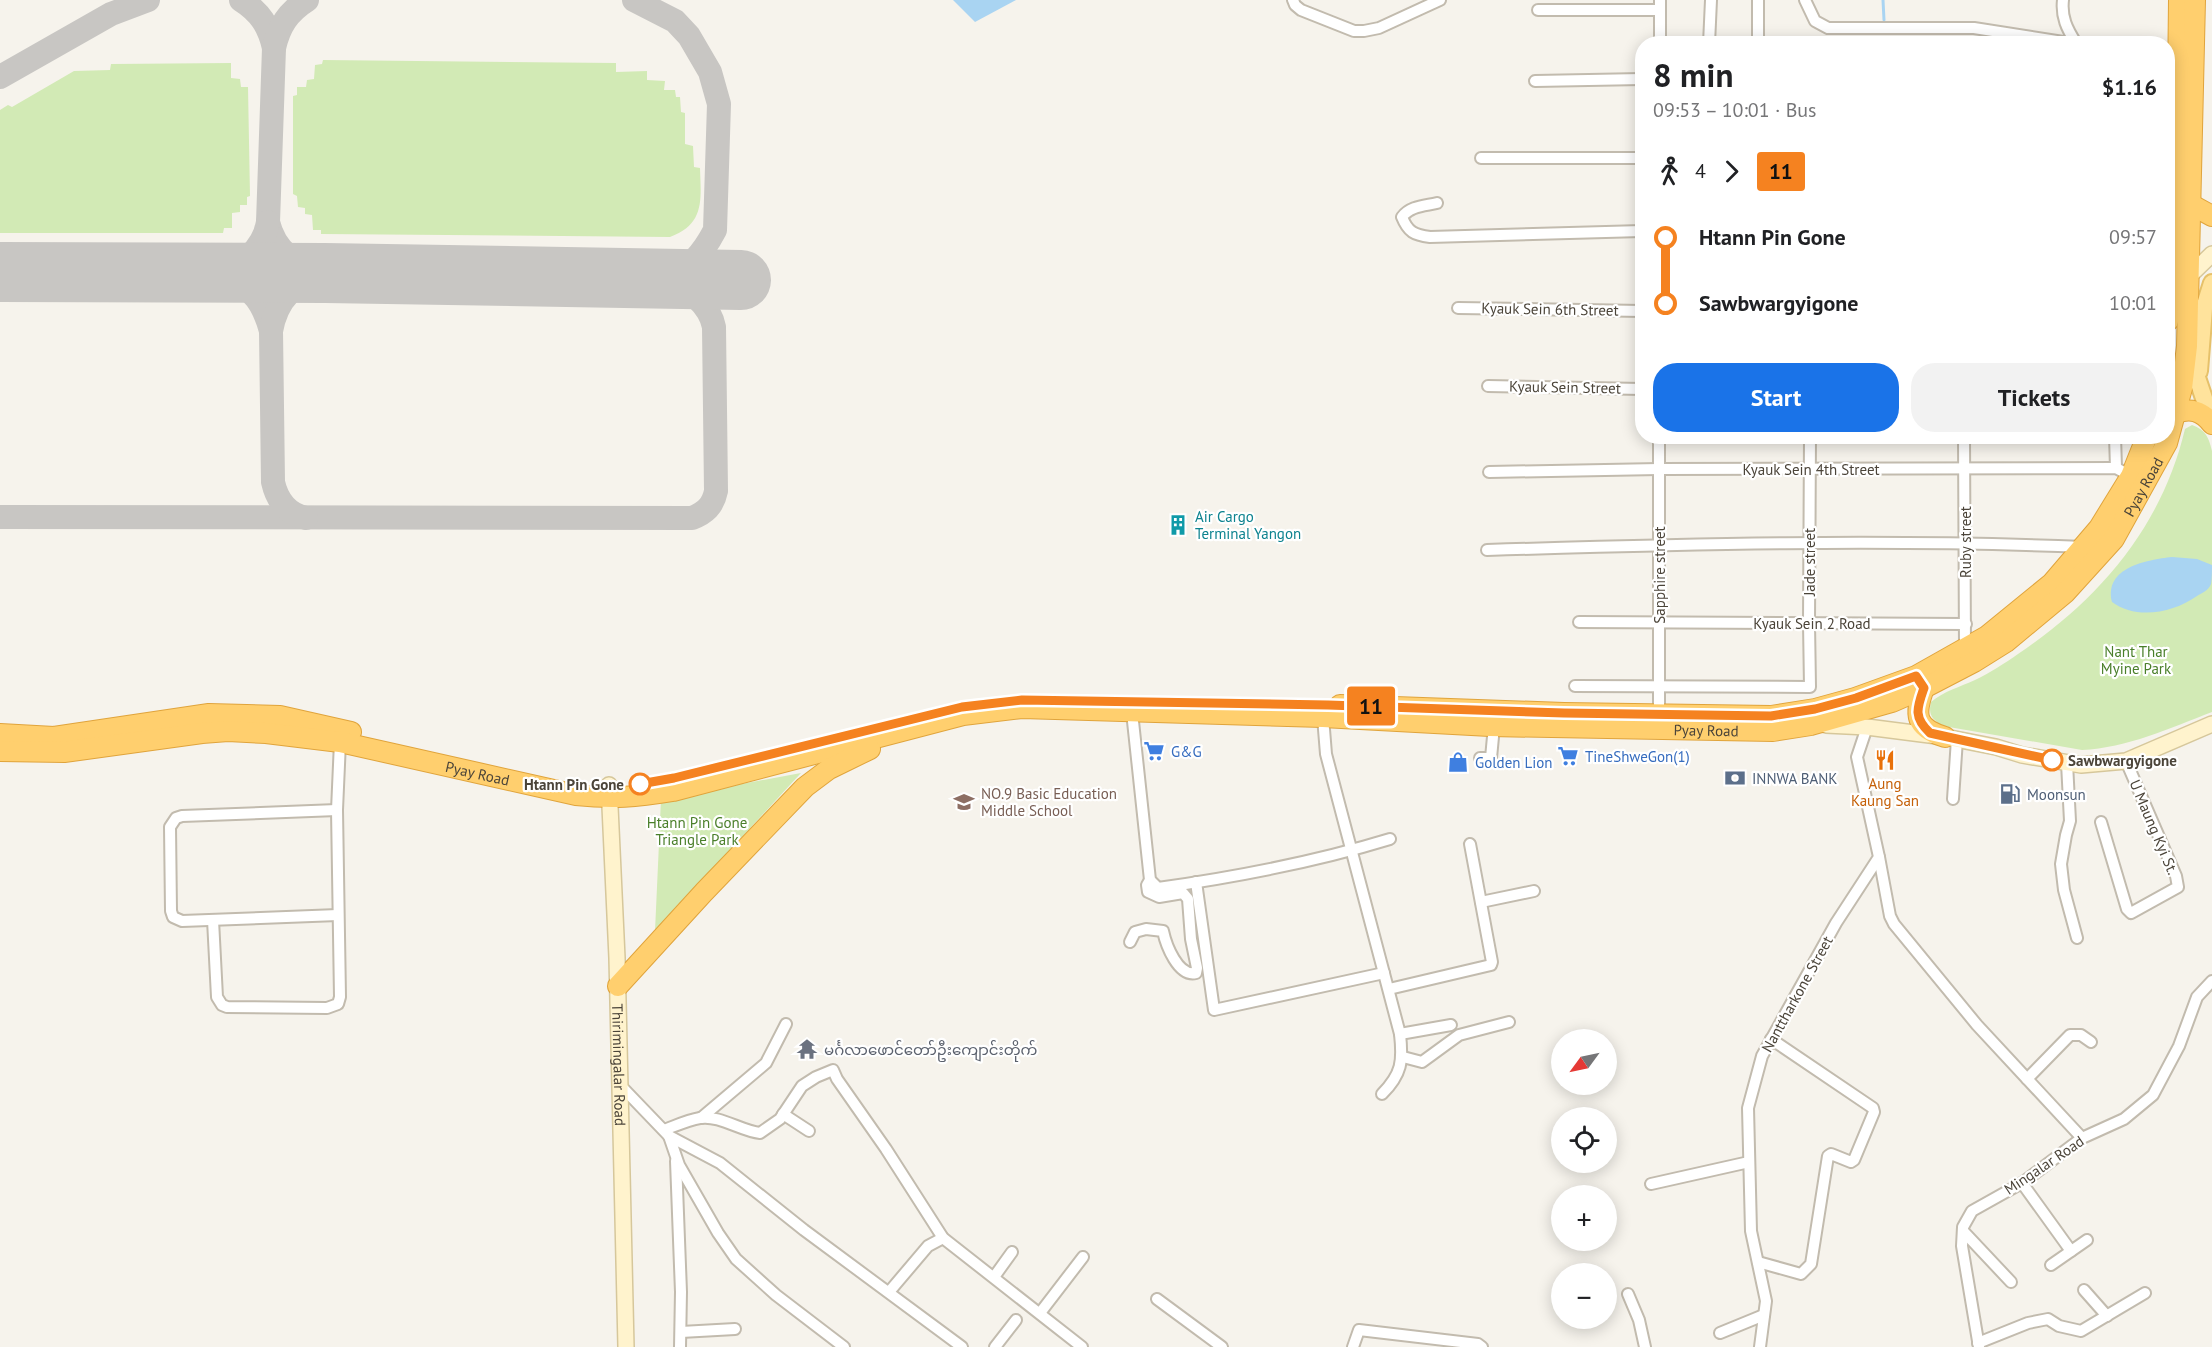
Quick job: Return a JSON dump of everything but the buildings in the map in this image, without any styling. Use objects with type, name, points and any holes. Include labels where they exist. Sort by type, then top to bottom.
[{"type":"highway","name":"Pyay Road","points":[[2175,212],[2180,60],[2179,0]]},
{"type":"highway","name":"Pyay Road","points":[[2175,79],[2195,0]]},
{"type":"highway","name":"Pyay Road","points":[[2175,134],[2177,181],[2190,204],[2187,346],[2182,388],[2175,414]]},
{"type":"highway","points":[[2190,204],[2212,216]]},
{"type":"highway","points":[[2175,414],[2191,410],[2199,412],[2212,423]]},
{"type":"highway","name":"Pyay Road","points":[[0,734],[54,737],[209,714],[280,716],[636,797],[673,791],[963,715],[1022,708],[1323,717],[1494,726],[1773,731],[1861,716],[1892,702],[1965,648],[1987,636],[2052,583],[2084,547],[2099,528],[2123,472],[2141,444]]},
{"type":"highway","name":"Pyay Road","points":[[1920,682],[1974,662],[2029,625],[2065,593],[2114,539],[2166,444]]},
{"type":"highway","points":[[1920,682],[1917,712],[1922,725],[1930,733],[1951,738]]},
{"type":"highway","name":"Pyay Road","points":[[0,751],[64,752],[228,731],[266,732],[340,742],[576,795],[609,792],[674,778],[962,707],[1022,700],[1316,704],[1564,713],[1771,716],[1815,709],[1861,716]]},
{"type":"highway","points":[[618,986],[805,787],[829,769],[908,729]]},
{"type":"main road","points":[[2199,381],[2204,308],[2212,283]]},
{"type":"main road","points":[[2175,319],[2187,346],[2212,423]]},
{"type":"main road","name":"Pyay Road","points":[[1771,716],[1811,724]]},
{"type":"street","points":[[1293,0],[1301,10],[1354,32],[1379,28],[1440,0]]},
{"type":"street","points":[[1709,36],[1711,0]]},
{"type":"street","points":[[1758,0],[1758,36]]},
{"type":"street","points":[[1805,0],[1815,21],[1828,28],[1974,28],[2028,36]]},
{"type":"street","points":[[2063,0],[2062,13],[2071,36]]},
{"type":"street","points":[[1538,10],[1660,5],[1660,36]]},
{"type":"street","points":[[1535,81],[1635,79]]},
{"type":"street","points":[[1481,158],[1635,158]]},
{"type":"street","points":[[1437,203],[1411,208],[1402,218],[1407,228],[1416,235],[1430,237],[1635,231]]},
{"type":"street","points":[[2175,296],[2188,277],[2212,254]]},
{"type":"street","name":"Kyauk Sein 6th Street","points":[[1458,308],[1635,311]]},
{"type":"street","name":"Kyauk Sein Street","points":[[1488,386],[1635,388]]},
{"type":"street","name":"Sapphire street","points":[[1659,444],[1659,714]]},
{"type":"street","name":"Jade street","points":[[1659,687],[1810,687],[1810,444]]},
{"type":"street","name":"Ruby street","points":[[1964,444],[1965,648]]},
{"type":"street","points":[[2117,444],[2123,472]]},
{"type":"street","name":"Kyauk Sein 4th Street","points":[[1489,472],[1659,469],[2123,472]]},
{"type":"street","points":[[1487,550],[1659,545],[1965,542],[2084,547]]},
{"type":"street","name":"Kyauk Sein 2 Road","points":[[1579,622],[1966,624]]},
{"type":"street","points":[[1575,686],[1659,687]]},
{"type":"street","points":[[1130,942],[1135,932],[1146,929],[1163,931],[1167,948],[1172,955],[1186,972],[1196,973],[1188,899],[1183,893],[1159,897],[1148,892],[1147,885],[1150,880],[1132,712]]},
{"type":"street","points":[[2082,1138],[1977,1025],[1894,924],[1890,916],[1857,757],[1861,716],[2022,755],[2080,765],[2126,761],[2212,724]]},
{"type":"street","points":[[1323,717],[1326,754],[1400,1034],[1403,1057],[1395,1080],[1382,1094]]},
{"type":"street","points":[[1480,758],[1491,758],[1494,726]]},
{"type":"street","points":[[1951,738],[1953,799]]},
{"type":"street","points":[[213,920],[217,997],[222,1005],[227,1007],[327,1008],[338,1004],[340,997],[337,810],[340,742]]},
{"type":"street","name":"U Maung Kyi St.","points":[[2101,822],[2127,909],[2131,913],[2178,887],[2176,876],[2126,761]]},
{"type":"street","points":[[2067,763],[2070,821],[2061,864],[2064,890],[2076,938]]},
{"type":"street","name":"Thirimingalar Road","points":[[609,792],[618,986],[626,1347]]},
{"type":"street","points":[[337,810],[182,816],[176,818],[170,827],[173,917],[182,921],[338,915]]},
{"type":"street","points":[[1150,880],[1158,888],[1196,882],[1352,851],[1390,839]]},
{"type":"street","points":[[1389,989],[1491,965],[1470,844]]},
{"type":"street","name":"Nanttharkone Street","points":[[1760,1347],[1766,1301],[1751,1231],[1748,1108],[1762,1056],[1836,923],[1878,857]]},
{"type":"street","points":[[1196,882],[1214,1010],[1384,973]]},
{"type":"street","points":[[1481,902],[1534,891]]},
{"type":"street","name":"Mingalar Road","points":[[1963,1232],[1963,1227],[1972,1211],[2022,1182],[2082,1138],[2124,1119],[2153,1095],[2179,1046],[2197,997],[2212,981]]},
{"type":"street","points":[[1403,1057],[1422,1062],[1459,1035],[1509,1022]]},
{"type":"street","points":[[666,1133],[701,1118],[766,1063],[786,1024]]},
{"type":"street","points":[[1400,1034],[1451,1024]]},
{"type":"street","points":[[2027,1079],[2070,1035],[2080,1035],[2091,1042]]},
{"type":"street","points":[[1758,1262],[1801,1274],[1811,1264],[1828,1156],[1831,1154],[1851,1162],[1854,1160],[1874,1112],[1873,1108],[1771,1039]]},
{"type":"street","points":[[701,1118],[720,1120],[749,1132],[760,1133],[780,1119],[802,1086],[833,1070],[886,1149],[936,1231],[1082,1347]]},
{"type":"street","points":[[620,1085],[666,1133],[720,1163],[804,1230],[962,1347]]},
{"type":"street","points":[[783,1114],[809,1131]]},
{"type":"street","points":[[666,1133],[698,1198],[736,1259],[776,1295],[844,1347]]},
{"type":"street","points":[[675,1155],[680,1347]]},
{"type":"street","points":[[1651,1184],[1749,1162]]},
{"type":"street","points":[[2022,1182],[2071,1251]]},
{"type":"street","points":[[1963,1232],[2011,1282]]},
{"type":"street","points":[[1963,1232],[1962,1246],[1978,1345],[2028,1323],[2048,1319],[2059,1326],[2081,1331],[2145,1293]]},
{"type":"street","points":[[889,1292],[928,1246],[943,1238]]},
{"type":"street","points":[[2051,1265],[2087,1240]]},
{"type":"street","points":[[994,1277],[1012,1252]]},
{"type":"street","points":[[1040,1313],[1083,1257]]},
{"type":"street","points":[[2084,1290],[2107,1316]]},
{"type":"street","points":[[1628,1294],[1639,1320],[1646,1347]]},
{"type":"street","points":[[1157,1299],[1222,1347]]},
{"type":"street","points":[[1720,1333],[1764,1315]]},
{"type":"street","points":[[995,1347],[1016,1320]]},
{"type":"street","points":[[681,1332],[735,1329]]},
{"type":"street","points":[[1353,1347],[1359,1330],[1478,1344],[1482,1347]]},
{"type":"green space","points":[[323,60],[616,63],[616,72],[647,71],[647,80],[665,81],[664,90],[675,90],[676,97],[680,97],[681,112],[685,113],[685,144],[693,146],[694,167],[700,168],[700,200],[695,218],[681,232],[670,237],[321,234],[321,230],[313,230],[312,215],[305,214],[305,208],[298,207],[297,196],[293,194],[293,96],[297,95],[297,87],[306,87],[307,80],[314,79],[315,65],[322,64]]},
{"type":"green space","points":[[231,63],[231,78],[240,79],[241,87],[248,87],[250,196],[247,197],[247,205],[240,205],[240,212],[232,213],[232,228],[224,228],[223,233],[0,233],[0,110],[8,105],[12,107],[74,71],[110,70],[111,64]]},
{"type":"green space","name":"Nant Thar Myine Park","points":[[2192,425],[2201,429],[2206,435],[2212,451],[2212,712],[2132,741],[2082,750],[1943,726],[1936,721],[1930,710],[1931,702],[1986,674],[2018,654],[2048,633],[2101,584],[2144,528],[2175,464],[2185,429]]},
{"type":"green space","name":"Htann Pin Gone Triangle Park","points":[[801,773],[655,931],[661,799]]},
{"type":"water","points":[[953,0],[1016,0],[975,22]]},
{"type":"water","points":[[2172,557],[2197,559],[2212,565],[2209,588],[2177,607],[2154,612],[2132,611],[2112,602],[2111,590],[2114,581],[2121,573],[2140,563]]},
{"type":"waterway","points":[[1883,0],[1884,20]]},
{"type":"taxiway","points":[[0,77],[111,14],[148,0]]},
{"type":"taxiway","points":[[241,0],[263,20],[274,48]]},
{"type":"taxiway","points":[[307,0],[285,20],[274,48],[268,222],[281,249],[295,261],[323,273]]},
{"type":"taxiway","points":[[634,0],[675,21],[689,36],[710,72],[719,104],[715,230],[695,260],[681,271],[665,279]]},
{"type":"taxiway","points":[[214,273],[233,267],[249,256],[261,241],[268,222]]},
{"type":"taxiway","points":[[214,273],[236,282],[252,293],[263,308],[271,331]]},
{"type":"taxiway","points":[[306,518],[288,510],[277,495],[273,482],[271,331],[278,309],[289,293],[304,282],[325,273]]},
{"type":"taxiway","points":[[0,517],[692,518],[708,508],[716,491],[714,327],[707,310],[696,297],[665,279]]},
{"type":"runway","points":[[0,272],[325,273],[741,280]]},
{"type":"bus line","name":"11","points":[[640,784],[674,778],[962,707],[992,702],[1022,700],[1305,704],[1564,713],[1771,716],[1815,709],[1856,698],[1916,676],[1924,688],[1917,712],[1922,725],[1930,733],[2052,760]]},
{"type":"place","name":"Air Cargo Terminal Yangon","points":[[1178,525]]},
{"type":"place","name":"G&G","points":[[1154,751]]},
{"type":"place","name":"TineShweGon(1)","points":[[1568,756]]},
{"type":"place","name":"Aung Kaung San","points":[[1885,760]]},
{"type":"place","name":"Sawbwargyigone","points":[[2052,760]]},
{"type":"place","name":"Golden Lion","points":[[1458,762]]},
{"type":"place","name":"INNWA BANK","points":[[1735,778]]},
{"type":"place","name":"Htann Pin Gone","points":[[640,784]]},
{"type":"place","name":"Moonsun","points":[[2010,794]]},
{"type":"place","name":"NO.9 Basic Education Middle School","points":[[964,802]]},
{"type":"place","name":"မင်္ဂလာဖောင်တော်ဦးကျောင်းတိုက်","points":[[807,1049]]}]
